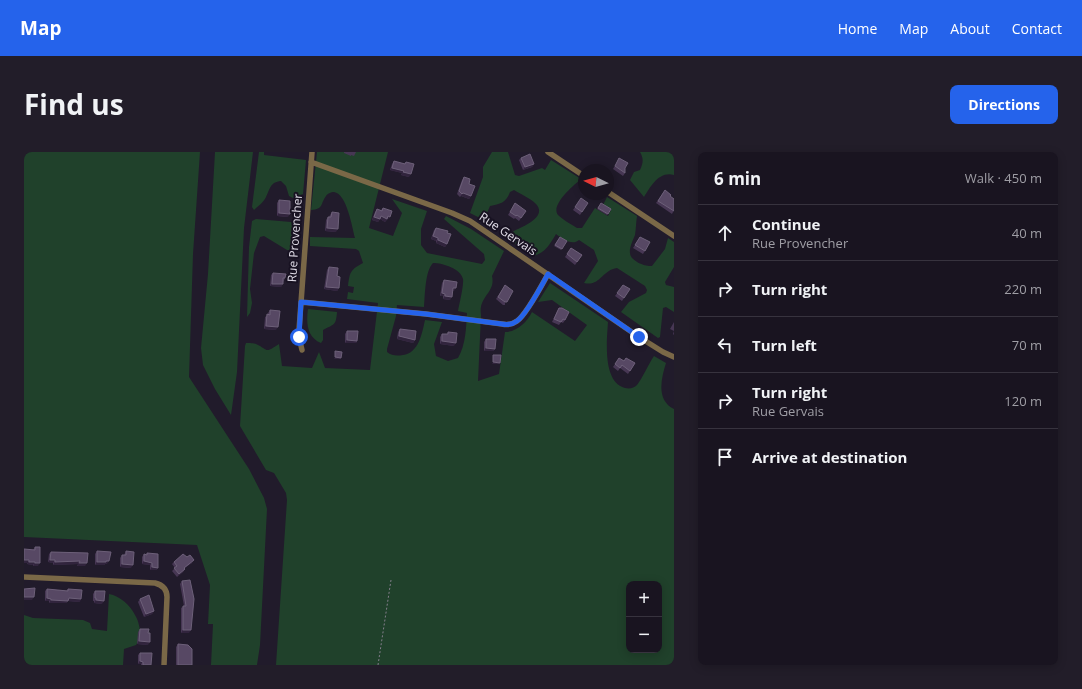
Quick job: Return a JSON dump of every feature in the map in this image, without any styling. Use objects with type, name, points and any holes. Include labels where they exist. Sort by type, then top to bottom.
[{"type":"street","name":"Rue Provencher","points":[[302,350],[299,337],[312,152]]},
{"type":"street","points":[[548,152],[578,172]]},
{"type":"street","name":"Rue Gervais","points":[[311,162],[461,217],[479,226],[639,337],[674,358]]},
{"type":"street","points":[[614,196],[674,236]]},
{"type":"street","points":[[301,302],[426,314],[506,325],[515,323],[522,317],[548,274]]},
{"type":"street","points":[[24,577],[155,583],[163,586],[167,597],[164,665]]},
{"type":"path","points":[[378,665],[391,580]]},
{"type":"green space","points":[[24,152],[200,152],[193,254],[189,377],[249,469],[264,498],[267,509],[260,645],[257,665],[211,665],[213,624],[208,624],[210,585],[197,545],[24,537]]},
{"type":"green space","points":[[215,152],[253,152],[244,228],[237,372],[231,415],[215,389],[203,365],[201,348],[208,274]]},
{"type":"green space","points":[[259,152],[264,152],[264,155],[306,160],[303,194],[293,198],[289,196],[286,186],[281,181],[277,182],[272,184],[264,201],[254,210],[252,207]]},
{"type":"green space","points":[[317,152],[388,152],[369,228],[393,236],[402,213],[392,199],[427,211],[421,229],[421,245],[427,253],[482,264],[485,260],[484,254],[444,219],[446,216],[471,229],[504,251],[492,276],[492,287],[482,303],[478,381],[499,374],[505,332],[509,332],[521,326],[532,312],[575,341],[587,325],[552,300],[538,302],[550,283],[608,322],[607,349],[609,369],[612,378],[618,384],[625,388],[632,388],[636,386],[654,356],[666,363],[661,389],[662,395],[668,405],[674,409],[674,665],[276,665],[287,500],[286,493],[274,473],[266,470],[240,426],[245,346],[246,343],[254,343],[269,350],[279,344],[282,366],[312,368],[319,352],[325,368],[370,370],[378,303],[347,299],[348,292],[353,293],[354,287],[348,286],[350,274],[355,268],[363,263],[359,251],[356,249],[310,246],[310,237],[355,238],[346,205],[342,198],[339,194],[334,192],[330,193],[324,199],[321,206],[318,209],[311,210]],"holes":[[[433,263],[442,264],[459,272],[463,279],[458,311],[467,313],[463,347],[458,358],[448,361],[436,356],[434,344],[442,322],[425,320],[419,342],[413,351],[397,356],[387,352],[396,316],[397,305],[424,307],[425,290],[430,267]]]},
{"type":"green space","points":[[492,152],[508,152],[515,175],[519,176],[542,168],[545,170],[551,160],[578,177],[578,182],[564,196],[557,206],[556,211],[558,215],[577,228],[582,228],[595,208],[608,216],[611,210],[603,205],[606,200],[612,200],[637,216],[635,235],[630,251],[631,256],[635,261],[646,266],[652,266],[665,249],[668,238],[674,242],[674,267],[665,282],[666,285],[674,287],[674,312],[666,307],[663,308],[660,337],[658,338],[621,312],[629,302],[646,293],[647,290],[645,286],[617,268],[612,269],[594,283],[584,283],[598,261],[594,250],[579,240],[576,242],[570,242],[556,234],[545,250],[534,256],[507,238],[514,231],[532,221],[539,213],[539,209],[536,204],[531,200],[514,190],[510,192],[507,199],[497,205],[490,206],[484,220],[470,213],[483,177],[483,167]]},
{"type":"green space","points":[[640,152],[674,152],[674,175],[669,174],[660,177],[656,180],[644,197],[630,180],[634,172],[640,170],[641,168],[643,159]]},
{"type":"green space","points":[[256,219],[291,222],[295,237],[295,246],[291,250],[287,250],[264,236],[260,237],[254,253],[250,289],[252,303],[250,313],[247,317],[249,247],[252,221]]},
{"type":"green space","points":[[308,309],[337,312],[334,324],[323,330],[323,340],[321,343],[313,337],[308,329]]},
{"type":"green space","points":[[109,594],[121,599],[127,604],[133,611],[140,629],[141,637],[136,645],[124,649],[123,665],[24,665],[24,615],[33,618],[83,620],[90,623],[92,629],[107,631]]},
{"type":"building","points":[[530,154],[534,164],[525,167],[521,158]]},
{"type":"building","points":[[619,158],[628,163],[625,168],[625,173],[615,166]]},
{"type":"building","points":[[394,161],[405,164],[406,162],[414,164],[411,174],[392,168]]},
{"type":"building","points":[[464,177],[470,179],[469,184],[475,186],[471,196],[462,194],[459,191]]},
{"type":"building","points":[[665,190],[674,199],[674,211],[658,201]]},
{"type":"building","points":[[279,200],[290,201],[290,214],[279,213]]},
{"type":"building","points":[[580,200],[584,200],[588,203],[582,212],[575,207]]},
{"type":"building","points":[[515,203],[526,211],[521,218],[510,212]]},
{"type":"building","points":[[601,203],[611,209],[608,214],[598,208]]},
{"type":"building","points":[[383,208],[392,211],[390,217],[388,216],[387,219],[381,216],[380,219],[374,217],[377,209],[382,211]]},
{"type":"building","points":[[332,212],[339,213],[338,229],[327,228],[328,217],[331,217]]},
{"type":"building","points":[[436,228],[448,231],[447,233],[451,234],[447,244],[433,236]]},
{"type":"building","points":[[560,237],[567,241],[562,249],[555,245]]},
{"type":"building","points":[[640,237],[650,242],[645,251],[635,245]]},
{"type":"building","points":[[571,248],[582,255],[577,262],[567,254]]},
{"type":"building","points":[[329,267],[338,268],[337,276],[340,277],[339,288],[326,287]]},
{"type":"building","points":[[273,273],[286,274],[285,278],[283,278],[283,284],[272,284]]},
{"type":"building","points":[[444,280],[457,282],[456,288],[453,288],[452,297],[445,296],[445,294],[442,293]]},
{"type":"building","points":[[505,285],[513,291],[507,302],[498,297]]},
{"type":"building","points":[[623,285],[630,289],[624,298],[617,293]]},
{"type":"building","points":[[559,308],[569,312],[565,320],[563,319],[561,322],[554,319]]},
{"type":"building","points":[[270,310],[280,311],[278,327],[266,326],[267,314],[270,315]]},
{"type":"building","points":[[400,329],[416,331],[415,340],[399,336]]},
{"type":"building","points":[[347,331],[358,331],[357,341],[347,340]]},
{"type":"building","points":[[448,332],[457,333],[456,343],[442,341],[442,334],[448,334]]},
{"type":"building","points":[[486,339],[496,339],[495,349],[486,348]]},
{"type":"building","points":[[335,351],[342,352],[341,358],[335,357]]},
{"type":"building","points":[[493,355],[501,355],[500,363],[493,362]]},
{"type":"building","points":[[619,358],[624,361],[626,358],[635,363],[630,371],[622,365],[620,368],[615,364]]},
{"type":"building","points":[[35,547],[40,547],[40,563],[24,560],[24,549],[35,550]]},
{"type":"building","points":[[97,551],[111,552],[109,561],[97,562]]},
{"type":"building","points":[[126,551],[134,552],[133,565],[122,564],[122,555],[126,555]]},
{"type":"building","points":[[51,552],[88,553],[87,563],[79,563],[80,561],[55,562],[55,560],[50,560]]},
{"type":"building","points":[[147,553],[158,554],[158,568],[152,567],[152,563],[144,561],[144,554],[147,555]]},
{"type":"building","points":[[183,554],[187,557],[190,555],[194,560],[179,574],[174,568],[177,566],[174,562]]},
{"type":"building","points":[[190,580],[194,599],[191,630],[183,630],[183,606],[186,606],[182,581]]},
{"type":"building","points":[[35,588],[34,597],[24,597],[24,589]]},
{"type":"building","points":[[47,589],[68,591],[68,589],[82,590],[81,599],[69,598],[68,601],[51,600],[47,598]]},
{"type":"building","points":[[95,591],[105,591],[104,601],[96,600]]},
{"type":"building","points":[[149,595],[154,611],[146,614],[140,599]]},
{"type":"building","points":[[140,629],[149,629],[148,633],[150,633],[150,642],[139,641]]},
{"type":"building","points":[[178,644],[188,645],[192,649],[192,665],[178,665]]},
{"type":"building","points":[[140,653],[152,653],[151,665],[143,665],[143,662],[140,661]]},
{"type":"route","points":[[299,337],[301,302],[426,314],[506,325],[515,323],[522,317],[548,274],[639,337]]}]
